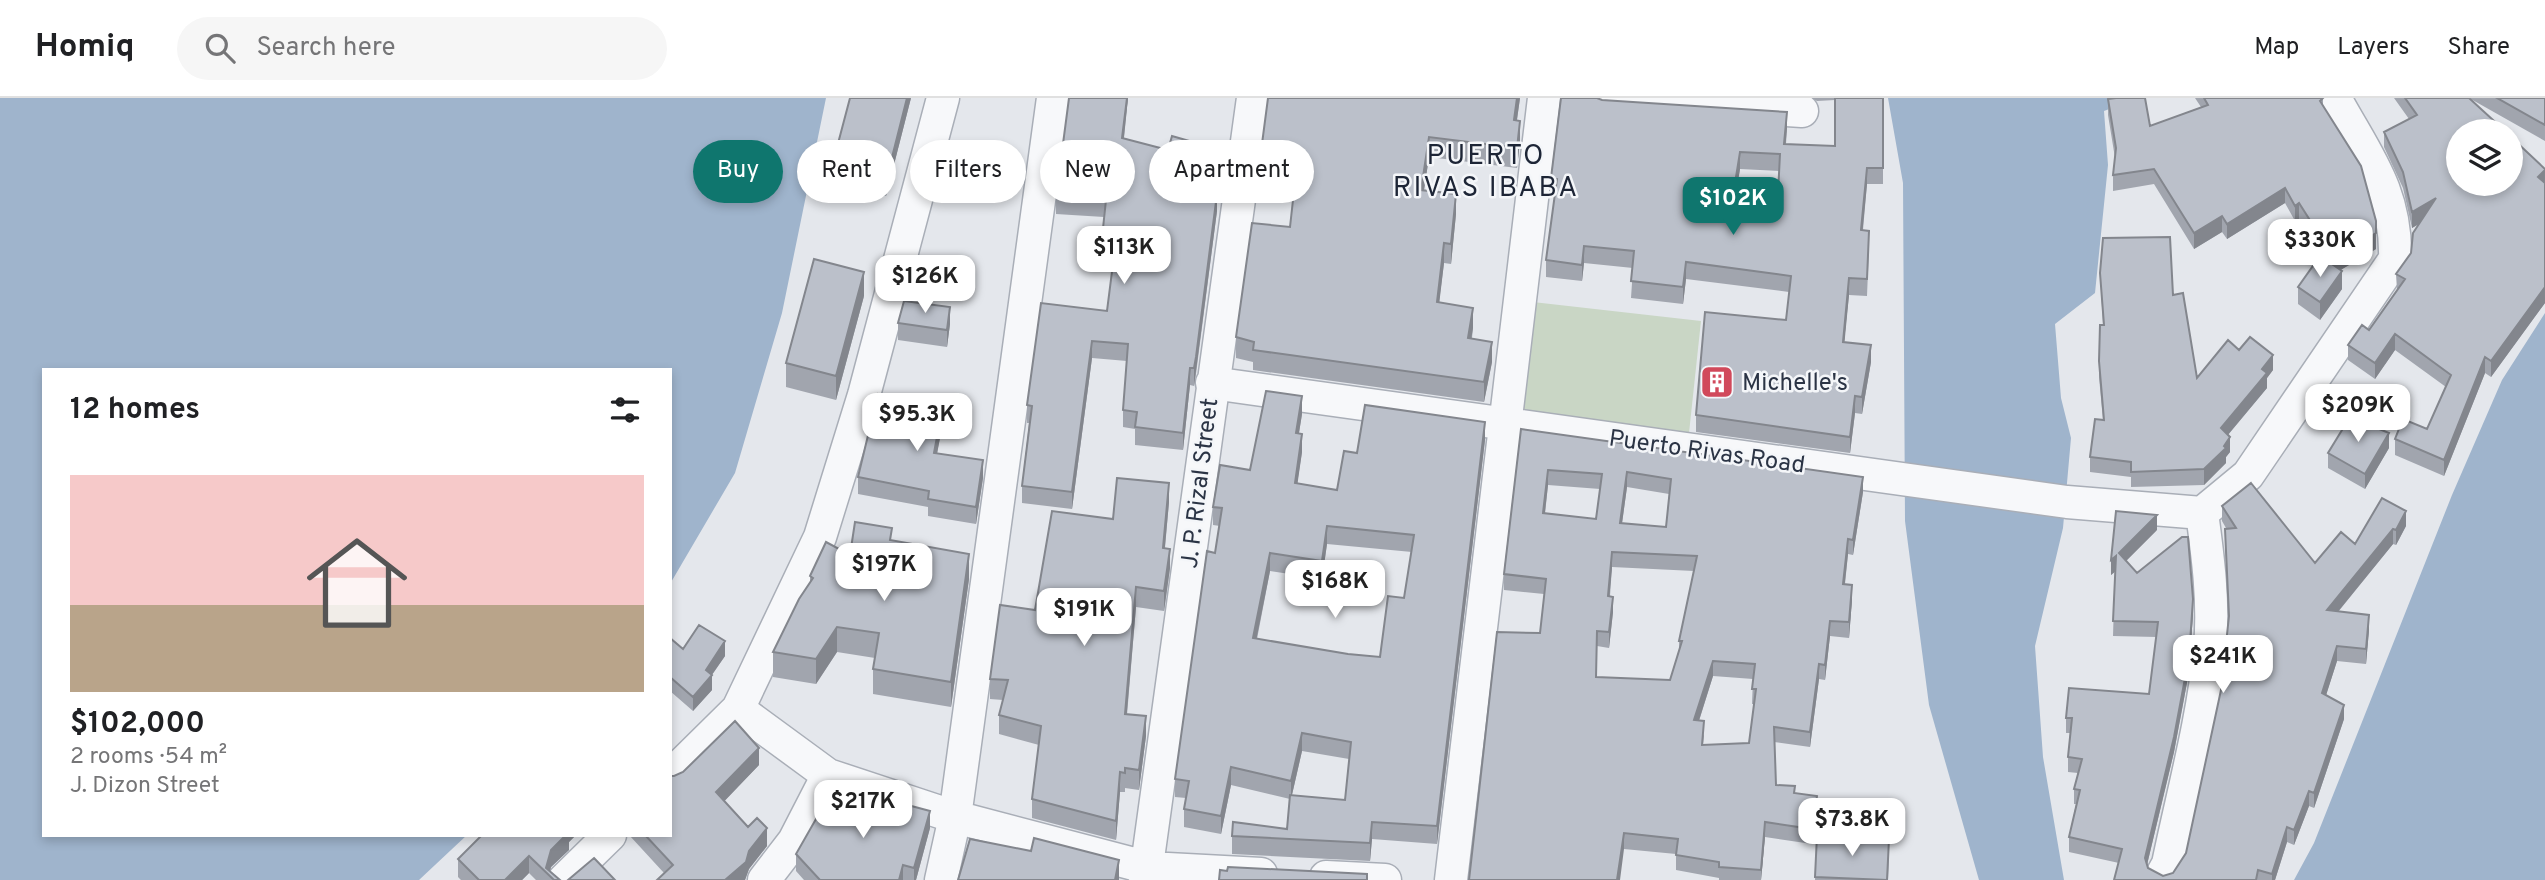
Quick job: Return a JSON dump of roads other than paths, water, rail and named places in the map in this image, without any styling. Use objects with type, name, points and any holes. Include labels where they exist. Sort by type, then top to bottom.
[{"type":"street","points":[[672,774],[738,709],[820,537],[864,395],[943,98]]},
{"type":"street","points":[[941,880],[955,817],[1053,98]]},
{"type":"street","name":"J. P. Rizal Street","points":[[1147,874],[1253,98]]},
{"type":"street","points":[[1451,880],[1544,98]]},
{"type":"street","points":[[1603,98],[1802,111]]},
{"type":"street","points":[[2163,873],[2168,864],[2196,733],[2210,646],[2209,571],[2202,513],[2248,475],[2395,259],[2396,228],[2388,196],[2334,98]]},
{"type":"street","name":"Puerto Rivas Road","points":[[1212,383],[2067,502],[2202,513]]},
{"type":"street","points":[[738,709],[828,775],[955,817],[1147,874],[1295,875],[1385,880]]},
{"type":"street","points":[[764,880],[794,841],[828,775]]},
{"type":"street","points":[[564,880],[608,837]]},
{"type":"water","points":[[0,98],[826,98],[817,140],[797,140],[797,203],[805,203],[782,313],[735,473],[672,581],[672,368],[42,368],[42,837],[465,837],[419,880],[0,880]]},
{"type":"water","points":[[1888,98],[2110,98],[2112,108],[2104,111],[2108,165],[2095,293],[2055,324],[2061,398],[2071,438],[2063,528],[2035,646],[2043,757],[2064,880],[1979,880],[1929,705],[1905,521],[1903,183]]},
{"type":"water","points":[[2545,313],[2545,880],[2294,880],[2314,843],[2452,495],[2502,380]]},
{"type":"place","name":"Michelle's","points":[[1717,382]]},
{"type":"district","name":"PUERTO RIVAS IBABA","points":[[1486,170]]}]
